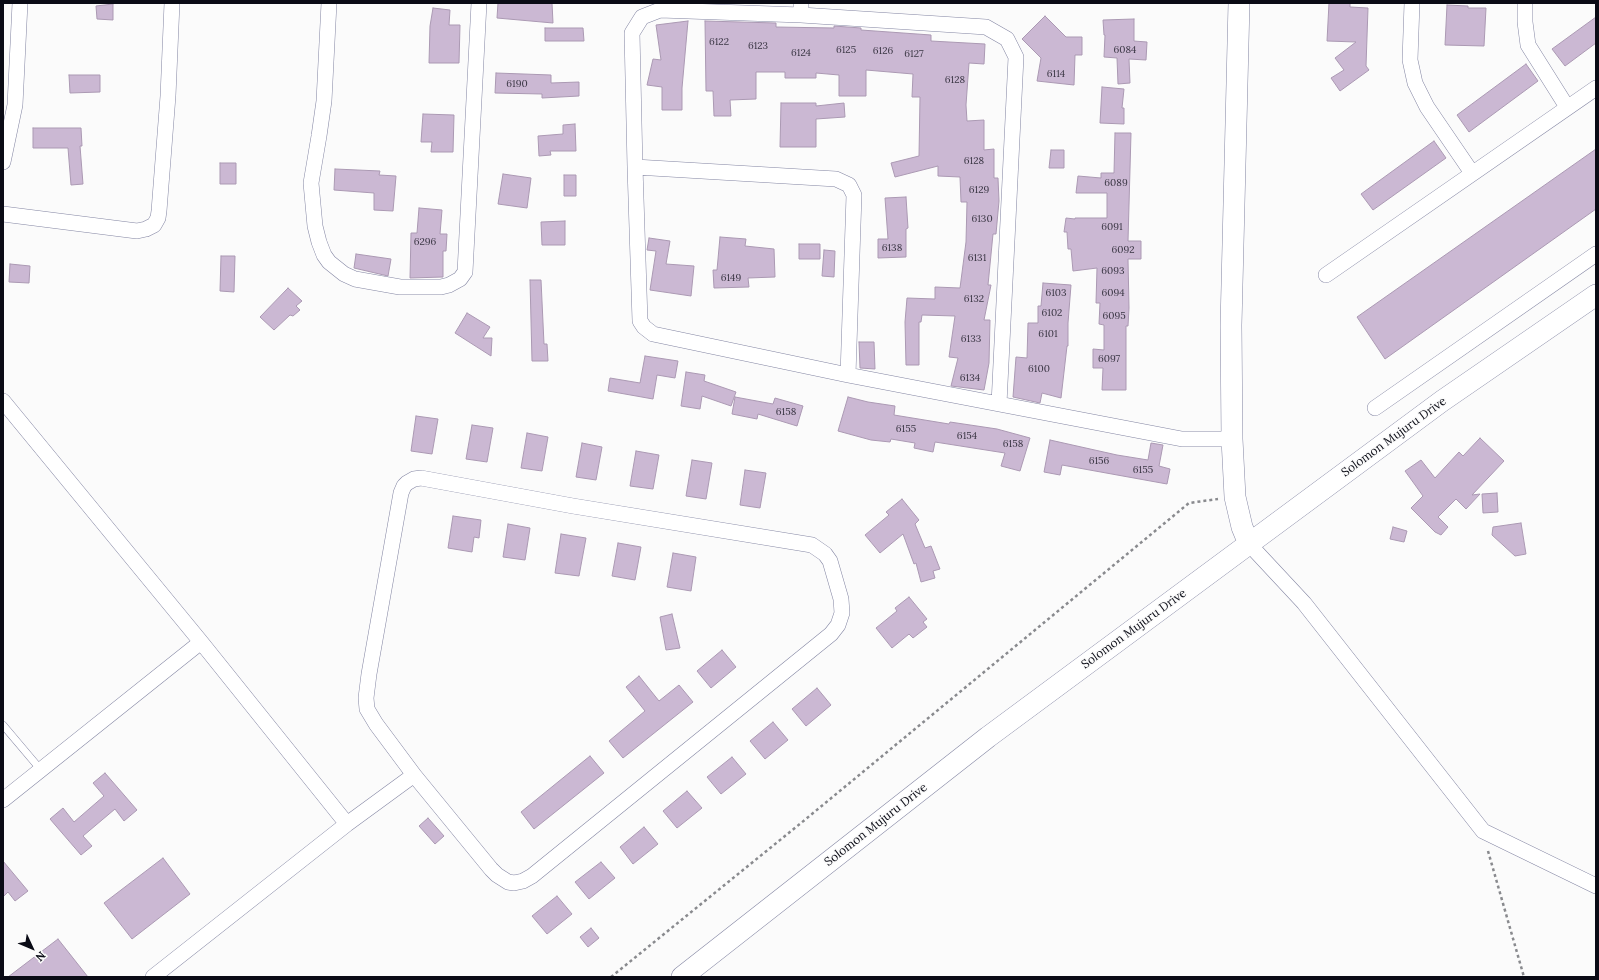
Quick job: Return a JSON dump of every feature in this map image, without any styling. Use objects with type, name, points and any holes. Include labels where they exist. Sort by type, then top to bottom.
[{"type":"street","points":[[3,162],[15,105],[20,3]]},
{"type":"street","points":[[3,214],[137,231],[154,225],[158,218],[159,212],[168,96],[172,3]]},
{"type":"street","points":[[329,3],[324,101],[311,183],[315,226],[324,255],[329,262],[344,274],[355,279],[400,287],[441,287],[455,283],[460,279],[465,272],[466,265],[479,3]]},
{"type":"street","points":[[1239,3],[1231,325],[1232,439],[1235,497],[1242,527],[1249,544],[1304,603],[1483,831],[1596,886]]},
{"type":"street","points":[[1412,3],[1410,60],[1415,83],[1427,107],[1472,173]]},
{"type":"street","points":[[1526,3],[1525,22],[1528,45],[1567,108]]},
{"type":"street","points":[[999,404],[1016,57],[1008,40],[986,27],[801,9],[660,10],[642,18],[632,33],[640,321],[644,327],[653,334],[848,375],[999,404],[1182,439],[1232,439]]},
{"type":"street","points":[[1326,275],[1596,88]]},
{"type":"street","points":[[635,167],[836,179],[849,185],[854,195],[848,375]]},
{"type":"street","points":[[1374,408],[1596,254]]},
{"type":"street","name":"Solomon Mujuru Drive","points":[[682,977],[988,737],[1442,401],[1596,295]]},
{"type":"street","points":[[3,400],[201,642],[346,824]]},
{"type":"street","points":[[421,478],[573,506],[804,543],[819,549],[825,554],[830,562],[841,599],[842,613],[838,625],[831,634],[548,863],[523,881],[514,883],[497,875],[414,775],[376,724],[367,709],[366,698],[401,493],[404,486],[414,479],[421,478]]},
{"type":"street","points":[[3,800],[201,642]]},
{"type":"street","points":[[153,977],[346,824],[414,775]]},
{"type":"lane","points":[[3,725],[41,770]]},
{"type":"path","points":[[611,977],[801,823],[1189,503],[1235,497]]},
{"type":"path","points":[[1483,831],[1524,977]]},
{"type":"building","points":[[498,3],[552,3],[553,23],[497,18]]},
{"type":"building","points":[[1329,3],[1350,3],[1350,7],[1368,8],[1366,66],[1369,70],[1340,91],[1331,78],[1344,70],[1335,58],[1356,42],[1327,41]]},
{"type":"building","points":[[113,4],[113,20],[97,19],[96,6]]},
{"type":"building","points":[[1447,5],[1468,6],[1468,8],[1486,8],[1484,46],[1445,45]]},
{"type":"building","points":[[433,8],[450,10],[449,25],[460,25],[459,63],[429,63],[430,26]]},
{"type":"building","points":[[1045,16],[1066,37],[1082,37],[1082,55],[1075,55],[1074,85],[1037,81],[1041,58],[1022,39]]},
{"type":"building","points":[[1596,17],[1596,43],[1565,66],[1552,49]]},
{"type":"building","points":[[1134,19],[1134,41],[1147,42],[1146,60],[1129,59],[1130,83],[1118,84],[1117,58],[1104,57],[1105,35],[1103,20]]},
{"type":"building","points":[[688,21],[682,88],[682,110],[662,110],[662,87],[647,85],[653,59],[661,60],[656,25]]},
{"type":"building","points":[[705,21],[776,23],[776,27],[834,28],[834,26],[861,28],[861,30],[931,35],[931,41],[985,44],[984,64],[969,63],[966,105],[967,121],[984,120],[984,150],[994,149],[994,178],[998,178],[999,201],[996,234],[993,234],[988,285],[991,285],[984,320],[990,320],[989,363],[984,390],[951,386],[958,358],[949,357],[955,316],[922,315],[921,322],[919,322],[919,365],[906,365],[905,322],[907,298],[935,299],[935,287],[960,288],[966,242],[967,202],[961,202],[960,177],[938,176],[938,166],[895,177],[891,163],[919,156],[920,97],[912,97],[913,74],[866,70],[866,96],[839,96],[839,75],[816,73],[816,78],[785,78],[785,72],[756,72],[756,99],[730,100],[731,116],[714,116],[713,91],[706,91]]},
{"type":"building","points":[[545,28],[583,28],[584,41],[545,41]]},
{"type":"building","points":[[1526,64],[1538,81],[1469,132],[1457,115]]},
{"type":"building","points":[[496,73],[551,75],[551,83],[579,82],[579,96],[542,98],[542,94],[495,93]]},
{"type":"building","points":[[69,75],[100,75],[100,92],[70,93]]},
{"type":"building","points":[[1102,87],[1124,89],[1122,108],[1124,108],[1124,124],[1100,123]]},
{"type":"building","points":[[781,103],[816,103],[816,106],[844,103],[845,117],[816,119],[816,147],[780,147]]},
{"type":"building","points":[[423,114],[454,115],[453,152],[431,152],[432,142],[421,142]]},
{"type":"building","points":[[575,124],[576,151],[550,151],[551,155],[539,156],[538,136],[563,134],[563,125]]},
{"type":"building","points":[[33,128],[81,128],[82,146],[80,146],[83,184],[71,185],[68,148],[33,148]]},
{"type":"building","points":[[1115,133],[1131,133],[1128,241],[1141,241],[1141,259],[1128,259],[1129,308],[1128,326],[1126,326],[1126,390],[1102,390],[1103,368],[1093,368],[1093,349],[1104,350],[1104,325],[1099,324],[1100,303],[1096,303],[1097,268],[1073,271],[1071,249],[1068,249],[1067,232],[1064,232],[1066,218],[1107,218],[1107,193],[1076,193],[1078,176],[1101,178],[1101,173],[1114,173]]},
{"type":"building","points":[[1434,141],[1446,158],[1373,210],[1361,194]]},
{"type":"building","points":[[1596,149],[1596,209],[1385,359],[1357,317]]},
{"type":"building","points":[[1051,150],[1064,150],[1064,168],[1049,168]]},
{"type":"building","points":[[220,163],[236,163],[236,184],[220,184]]},
{"type":"building","points":[[335,169],[380,171],[379,175],[396,176],[393,211],[374,210],[374,193],[334,190]]},
{"type":"building","points":[[503,174],[531,178],[527,208],[498,204]]},
{"type":"building","points":[[564,175],[576,175],[576,196],[564,196]]},
{"type":"building","points":[[906,197],[908,228],[906,229],[906,257],[878,258],[878,239],[888,239],[885,198]]},
{"type":"building","points":[[419,208],[442,210],[440,234],[447,234],[446,251],[443,251],[443,277],[410,278],[411,233],[417,233]]},
{"type":"building","points":[[565,221],[565,245],[542,245],[541,222]]},
{"type":"building","points":[[720,237],[746,239],[745,246],[774,249],[775,277],[748,278],[749,287],[714,288],[713,270],[717,270]]},
{"type":"building","points":[[649,238],[670,241],[666,264],[694,266],[691,296],[650,290],[656,251],[647,250]]},
{"type":"building","points":[[799,244],[820,244],[820,259],[799,259]]},
{"type":"building","points":[[824,250],[835,251],[834,277],[822,276]]},
{"type":"building","points":[[356,254],[391,259],[388,276],[354,268]]},
{"type":"building","points":[[221,256],[235,256],[234,292],[220,291]]},
{"type":"building","points":[[10,264],[30,266],[29,283],[9,282]]},
{"type":"building","points":[[530,280],[541,280],[544,344],[547,344],[548,361],[532,361]]},
{"type":"building","points":[[1043,283],[1071,285],[1068,346],[1061,398],[1042,393],[1040,403],[1013,397],[1016,357],[1027,358],[1028,323],[1038,323],[1038,306],[1041,306]]},
{"type":"building","points":[[288,288],[302,301],[296,306],[300,310],[293,316],[290,315],[274,330],[260,317]]},
{"type":"building","points":[[467,313],[490,327],[483,338],[492,338],[491,356],[455,333]]},
{"type":"building","points":[[859,342],[874,342],[875,369],[860,368]]},
{"type":"building","points":[[645,356],[678,361],[675,378],[657,375],[653,399],[608,391],[610,378],[640,383]]},
{"type":"building","points":[[686,372],[705,375],[704,381],[736,392],[731,406],[702,396],[700,409],[681,406]]},
{"type":"building","points":[[735,397],[773,404],[775,398],[803,406],[797,426],[758,414],[757,419],[732,414]]},
{"type":"building","points":[[848,397],[895,406],[894,415],[949,424],[950,422],[997,429],[1030,438],[1020,471],[1001,466],[1005,453],[935,442],[933,452],[914,448],[915,443],[891,439],[890,442],[871,440],[838,431]]},
{"type":"building","points":[[416,416],[438,419],[432,454],[411,451]]},
{"type":"building","points":[[472,425],[493,428],[487,462],[466,459]]},
{"type":"building","points":[[527,433],[548,437],[542,471],[521,468]]},
{"type":"building","points":[[1480,438],[1504,461],[1472,495],[1480,494],[1466,509],[1456,499],[1438,517],[1448,527],[1441,535],[1435,532],[1411,508],[1423,496],[1405,471],[1421,460],[1435,478],[1459,452],[1463,456]]},
{"type":"building","points":[[1050,440],[1117,455],[1148,460],[1151,443],[1163,445],[1159,466],[1170,469],[1167,484],[1062,465],[1060,475],[1044,472]]},
{"type":"building","points":[[582,443],[602,447],[596,480],[576,477]]},
{"type":"building","points":[[636,451],[659,455],[653,489],[630,486]]},
{"type":"building","points":[[692,460],[712,463],[706,499],[686,496]]},
{"type":"building","points":[[745,470],[766,473],[760,508],[740,505]]},
{"type":"building","points":[[1497,493],[1498,512],[1483,513],[1482,494]]},
{"type":"building","points":[[902,499],[919,520],[915,524],[925,548],[931,546],[940,569],[933,571],[935,578],[921,582],[916,563],[914,564],[903,534],[880,553],[865,535],[889,515],[886,512]]},
{"type":"building","points":[[453,516],[481,520],[479,538],[474,537],[472,552],[448,548]]},
{"type":"building","points":[[1521,523],[1526,554],[1515,556],[1492,535],[1493,527]]},
{"type":"building","points":[[508,524],[530,528],[525,560],[503,557]]},
{"type":"building","points":[[1393,527],[1407,531],[1404,542],[1390,539]]},
{"type":"building","points":[[561,534],[586,538],[579,576],[555,573]]},
{"type":"building","points":[[618,543],[641,547],[635,580],[612,576]]},
{"type":"building","points":[[673,553],[696,557],[691,591],[667,587]]},
{"type":"building","points":[[909,597],[927,619],[923,622],[927,627],[913,638],[909,634],[892,648],[876,628],[897,611],[895,608]]},
{"type":"building","points":[[672,614],[680,648],[666,650],[660,617]]},
{"type":"building","points":[[722,650],[736,667],[711,688],[697,671]]},
{"type":"building","points":[[639,676],[659,701],[679,685],[693,702],[623,758],[609,741],[645,711],[626,687]]},
{"type":"building","points":[[817,688],[831,705],[806,726],[792,709]]},
{"type":"building","points":[[773,722],[788,740],[765,759],[750,741]]},
{"type":"building","points":[[590,756],[604,773],[534,829],[521,812]]},
{"type":"building","points":[[732,757],[746,774],[721,794],[707,777]]},
{"type":"building","points":[[105,773],[137,810],[124,821],[115,809],[83,836],[92,846],[81,855],[50,819],[63,808],[74,822],[104,796],[93,783]]},
{"type":"building","points":[[687,791],[702,808],[677,828],[663,811]]},
{"type":"building","points":[[428,818],[444,836],[435,844],[419,826]]},
{"type":"building","points":[[644,827],[658,844],[633,864],[620,847]]},
{"type":"building","points":[[163,858],[190,894],[132,939],[104,903]]},
{"type":"building","points":[[3,861],[28,891],[15,901],[8,892],[3,897]]},
{"type":"building","points":[[601,862],[615,878],[589,899],[575,882]]},
{"type":"building","points":[[557,896],[572,914],[547,934],[532,916]]},
{"type":"building","points":[[591,928],[599,938],[588,947],[580,937]]},
{"type":"building","points":[[58,939],[88,977],[8,977]]}]
